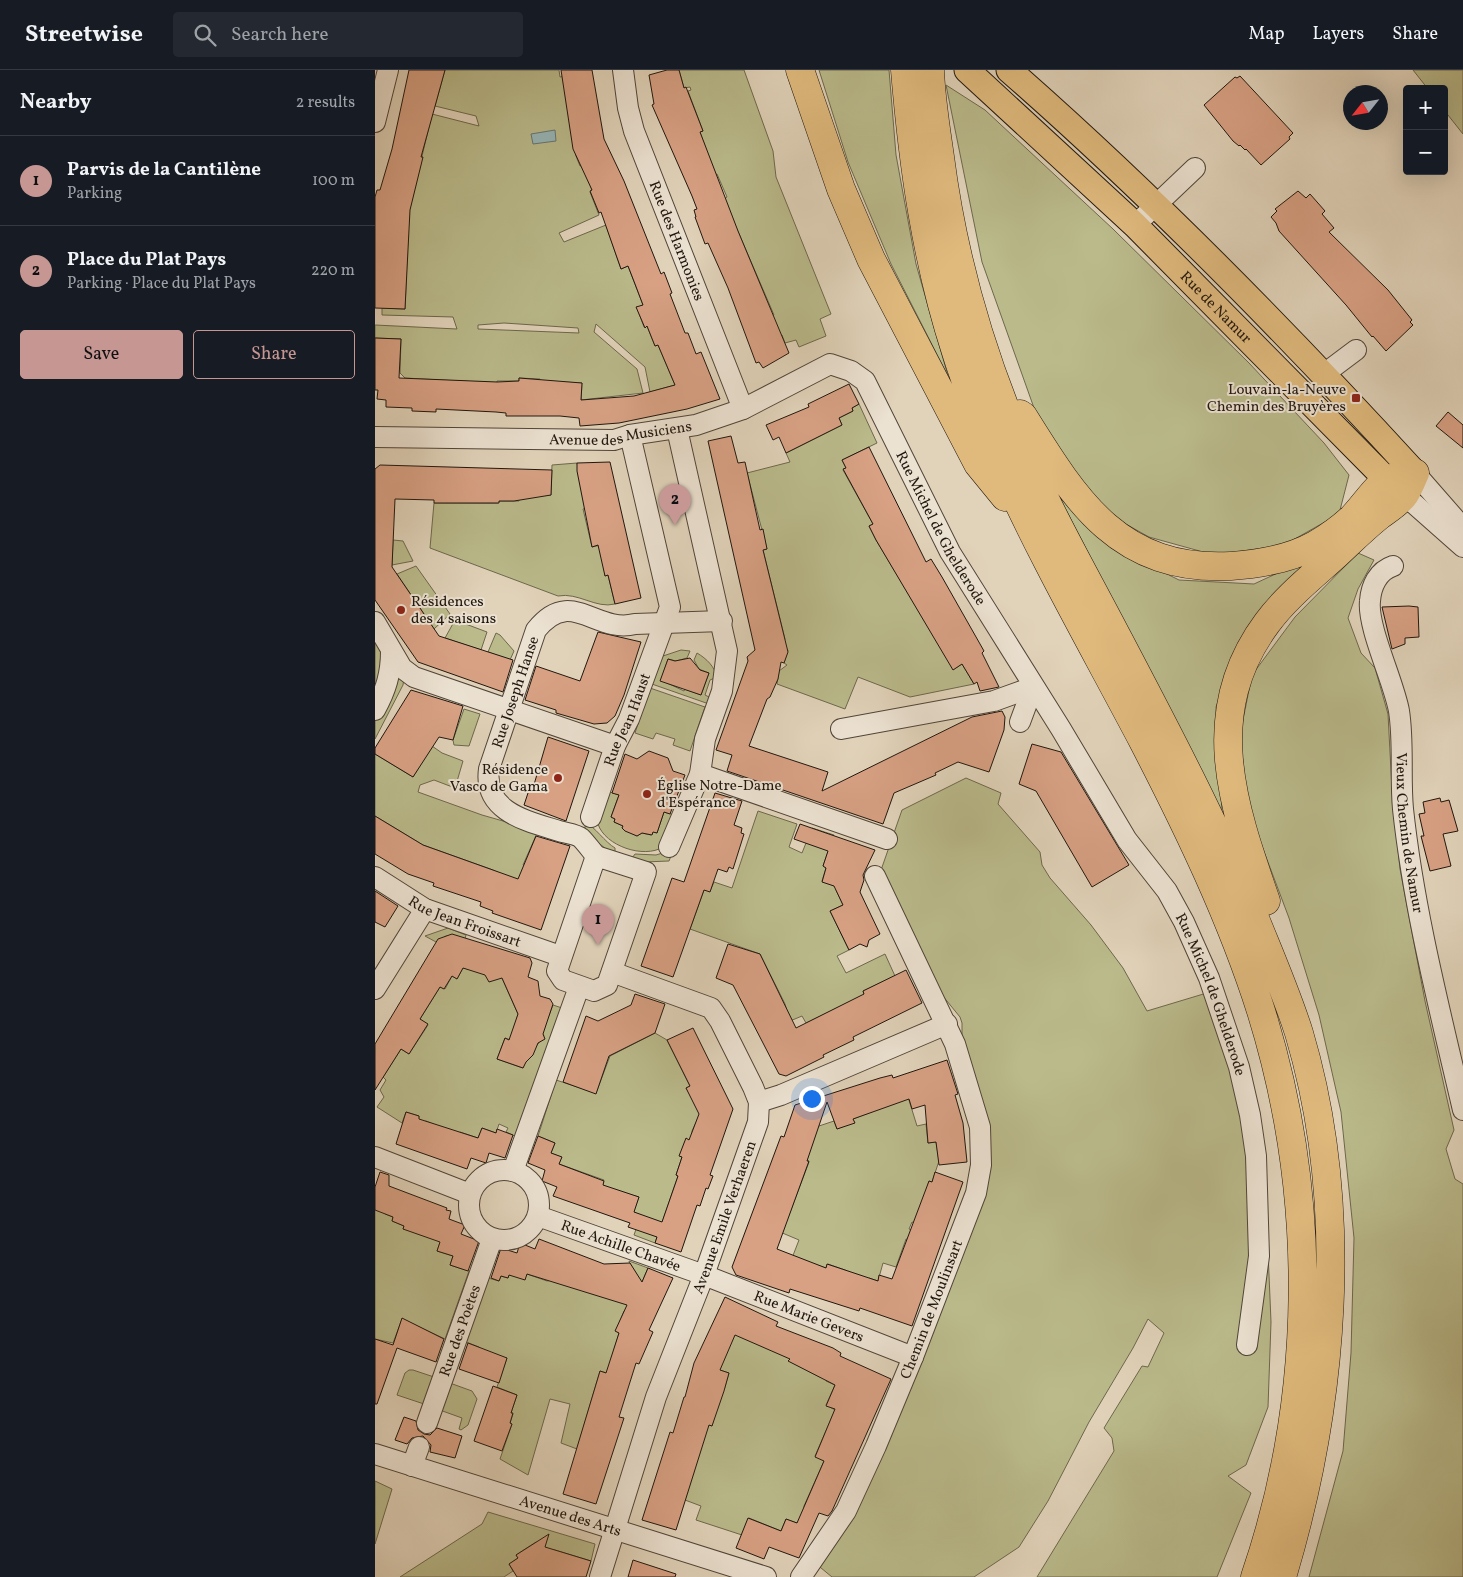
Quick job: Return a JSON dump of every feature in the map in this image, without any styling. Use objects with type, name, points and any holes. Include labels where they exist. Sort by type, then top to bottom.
[{"type":"highway","points":[[800,70],[841,189],[875,267],[978,464],[1029,528]]},
{"type":"highway","points":[[905,70],[920,210],[935,281],[956,355],[984,427],[1029,528],[1144,744],[1201,858],[1236,940],[1261,1012],[1279,1077],[1300,1204],[1303,1310],[1312,1370]]},
{"type":"highway","points":[[930,70],[946,204],[960,270],[982,345],[1005,408],[1052,514],[1225,846],[1286,992],[1300,1037],[1321,1138],[1330,1209],[1329,1306],[1312,1370],[1294,1538],[1282,1577]]},
{"type":"highway","points":[[1005,408],[1023,416],[1079,499],[1107,528],[1140,550],[1163,559],[1189,565],[1218,566],[1261,563],[1305,550],[1340,528],[1402,483]]},
{"type":"highway","points":[[1286,992],[1283,952],[1239,819],[1230,782],[1227,754],[1228,714],[1233,689],[1248,654],[1267,623],[1362,530],[1402,483]]},
{"type":"highway","points":[[1255,1577],[1271,1530],[1281,1487],[1308,1402]]},
{"type":"main road","name":"Rue de Namur","points":[[1009,70],[1155,206],[1324,374],[1402,483]]},
{"type":"main road","name":"Rue de Namur","points":[[972,75],[1135,225],[1402,483]]},
{"type":"street","points":[[375,122],[378,94],[389,70]]},
{"type":"street","name":"Rue des Harmonies","points":[[623,70],[628,108],[634,131],[743,409]]},
{"type":"street","points":[[1135,225],[1195,168]]},
{"type":"street","points":[[1324,374],[1356,350]]},
{"type":"street","name":"Avenue des Musiciens","points":[[375,437],[614,440],[630,435],[697,425],[743,409],[817,369],[830,364],[851,371]]},
{"type":"street","name":"Rue Michel de Ghelderode","points":[[851,371],[865,381],[950,552],[1061,729],[1127,840],[1156,876],[1179,911],[1203,961],[1231,1038],[1250,1115],[1258,1182],[1259,1256],[1247,1345]]},
{"type":"street","points":[[669,847],[700,774],[705,739],[722,691],[727,651],[722,621],[677,429]]},
{"type":"street","name":"Rue Jean Haust","points":[[591,816],[615,746],[629,719],[670,607],[630,435]]},
{"type":"street","name":"Rue de Namur","points":[[1402,483],[1463,528]]},
{"type":"street","name":"Rue de Namur","points":[[1402,483],[1463,547]]},
{"type":"street","name":"Vieux Chemin de Namur","points":[[1393,566],[1382,572],[1374,582],[1369,603],[1399,710],[1403,808],[1415,887],[1463,1110]]},
{"type":"street","name":"Rue Joseph Hanse","points":[[596,856],[580,837],[512,814],[495,801],[490,793],[487,781],[489,769],[536,630],[553,613],[564,610],[575,611],[621,626],[722,621]]},
{"type":"street","points":[[375,622],[402,668],[414,677],[615,746]]},
{"type":"street","points":[[375,710],[387,689],[391,670],[391,651]]},
{"type":"street","points":[[1019,722],[1033,687]]},
{"type":"street","points":[[841,729],[994,701],[1033,687]]},
{"type":"street","points":[[700,774],[887,839]]},
{"type":"street","points":[[596,856],[646,872],[613,972],[607,985],[594,991],[563,980],[557,970],[596,856]]},
{"type":"street","name":"Chemin de Moulinsart","points":[[801,1577],[846,1511],[913,1357],[976,1193],[981,1165],[980,1127],[947,1024],[875,876]]},
{"type":"street","name":"Rue Jean Froissart","points":[[375,877],[425,909],[561,956]]},
{"type":"street","points":[[375,989],[425,909]]},
{"type":"street","points":[[613,972],[711,1008],[721,1020],[759,1102],[781,1095],[947,1024]]},
{"type":"street","points":[[513,1171],[579,987]]},
{"type":"street","name":"Avenue Emile Verhaeren","points":[[600,1577],[656,1397],[704,1275],[758,1122],[759,1102]]},
{"type":"street","points":[[375,1157],[470,1194]]},
{"type":"street","points":[[499,1170],[513,1171],[521,1174],[533,1186],[539,1198],[538,1216],[531,1228],[517,1238],[501,1241],[492,1239],[480,1231],[471,1217],[468,1201],[470,1194],[473,1187],[485,1175],[499,1170]]},
{"type":"street","name":"Rue Achille Chavée","points":[[538,1216],[704,1275]]},
{"type":"street","name":"Rue des Poètes","points":[[427,1423],[492,1239]]},
{"type":"street","name":"Rue Marie Gevers","points":[[704,1275],[913,1357]]},
{"type":"street","points":[[412,1466],[419,1447]]},
{"type":"street","name":"Avenue des Arts","points":[[375,1454],[766,1577]]},
{"type":"green space","points":[[445,70],[559,70],[560,77],[566,76],[576,156],[580,166],[583,165],[592,190],[590,192],[599,215],[559,233],[564,242],[606,225],[621,269],[628,266],[643,305],[637,308],[644,327],[647,326],[655,346],[658,345],[675,385],[650,392],[645,367],[596,324],[594,332],[637,369],[643,393],[581,400],[582,383],[562,382],[540,388],[540,379],[519,378],[519,381],[497,381],[497,383],[405,378],[400,373],[401,339],[375,338],[375,325],[457,329],[453,317],[382,315],[382,308],[405,309],[409,211],[432,114],[479,126],[476,116],[435,106]],"holes":[[[504,323],[578,328],[579,333],[478,329],[478,325]]]},
{"type":"green space","points":[[679,70],[744,70],[773,151],[776,177],[831,314],[820,319],[826,336],[799,347],[796,340],[785,343],[782,335],[780,336],[772,316],[774,315],[724,199],[727,197],[717,174],[715,175],[700,132],[703,131],[688,91],[691,90],[690,87],[684,88]]},
{"type":"green space","points":[[819,70],[889,70],[896,155],[916,264],[948,376],[891,264],[848,162]]},
{"type":"green space","points":[[1413,70],[1463,70],[1463,134],[1448,115],[1448,85],[1425,85]]},
{"type":"green space","points":[[946,85],[985,110],[1113,229],[1249,363],[1324,443],[1349,475],[1339,514],[1284,545],[1214,555],[1149,537],[1106,513],[1039,422],[982,262]]},
{"type":"green space","points":[[859,404],[877,443],[842,460],[846,468],[843,470],[873,524],[869,526],[876,540],[954,669],[962,664],[974,684],[910,697],[858,677],[845,709],[777,684],[779,671],[787,665],[784,663],[788,650],[782,648],[785,639],[763,550],[767,549],[747,473],[790,462],[786,453],[842,425],[839,418],[853,411],[852,408]]},
{"type":"green space","points":[[577,463],[586,508],[583,509],[592,547],[601,545],[605,576],[608,575],[615,604],[601,604],[573,596],[558,596],[430,548],[434,503],[498,503],[499,501],[519,501],[519,495],[551,495],[552,465]]},
{"type":"green space","points":[[1049,477],[1119,550],[1179,580],[1254,584],[1323,552],[1244,636],[1216,707],[1222,812]]},
{"type":"green space","points":[[393,540],[403,541],[413,561],[392,565]]},
{"type":"green space","points":[[1358,553],[1374,560],[1358,589],[1348,618],[1361,653],[1375,668],[1388,714],[1392,790],[1400,869],[1425,1001],[1454,1130],[1446,1149],[1455,1179],[1463,1184],[1463,1577],[1309,1577],[1343,1451],[1351,1353],[1354,1238],[1341,1112],[1319,1015],[1289,918],[1248,809],[1240,735],[1252,675],[1295,617]]},
{"type":"green space","points":[[416,566],[450,614],[434,629],[397,574]]},
{"type":"green space","points":[[375,612],[407,658],[403,685],[375,739]]},
{"type":"green space","points":[[455,620],[487,632],[481,650],[445,638]]},
{"type":"green space","points":[[496,633],[514,651],[510,660],[488,652]]},
{"type":"green space","points":[[681,650],[690,651],[687,658],[676,661],[668,659],[661,680],[684,691],[685,689],[701,695],[709,673],[699,669],[694,660],[697,653],[710,663],[717,677],[710,680],[705,695],[711,698],[709,704],[649,683],[660,657]]},
{"type":"green space","points":[[650,688],[705,707],[690,751],[673,745],[675,739],[656,733],[653,739],[635,733]]},
{"type":"green space","points":[[464,709],[480,714],[469,746],[454,745],[453,740]]},
{"type":"green space","points":[[432,746],[442,753],[463,761],[455,788],[434,780],[420,785],[418,792],[482,815],[538,831],[523,865],[529,868],[523,885],[493,870],[423,845],[375,816],[375,754],[413,777]]},
{"type":"green space","points":[[966,778],[1001,793],[998,804],[1040,852],[1042,865],[1050,878],[1091,925],[1123,968],[1147,1011],[1220,989],[1264,1156],[1271,1322],[1268,1407],[1246,1465],[1228,1476],[1251,1493],[1217,1577],[1037,1577],[1114,1451],[1112,1438],[1104,1428],[1142,1366],[1148,1367],[1164,1333],[1148,1319],[1089,1422],[1048,1501],[1019,1547],[974,1577],[832,1577],[815,1563],[985,1178],[962,1047],[962,1023],[960,1017],[942,995],[880,873],[902,810]]},
{"type":"green space","points":[[610,792],[619,795],[611,817],[615,819],[614,822],[637,836],[642,833],[651,835],[653,831],[657,833],[664,812],[674,815],[663,847],[646,852],[636,851],[608,839],[598,824]]},
{"type":"green space","points":[[758,811],[797,824],[789,847],[802,853],[812,828],[834,835],[823,866],[826,868],[822,881],[837,887],[836,890],[843,905],[830,911],[849,950],[837,956],[846,973],[885,954],[895,976],[863,991],[864,995],[806,1023],[802,1016],[790,1021],[785,1004],[760,954],[690,929],[704,890],[710,891],[714,882],[732,888]]},
{"type":"green space","points":[[586,823],[615,848],[615,853],[606,849],[584,831]]},
{"type":"green space","points":[[673,851],[669,861],[644,862],[632,858],[635,854],[656,855]]},
{"type":"green space","points":[[448,928],[466,935],[465,939],[446,936],[436,942],[425,936]]},
{"type":"green space","points":[[463,968],[501,976],[518,1014],[511,1040],[505,1038],[497,1059],[523,1068],[527,1058],[544,1036],[542,1033],[553,1005],[562,1008],[515,1136],[506,1132],[508,1128],[499,1124],[496,1133],[482,1128],[478,1138],[460,1132],[459,1135],[426,1121],[417,1124],[419,1116],[406,1112],[402,1123],[377,1107],[384,1097],[380,1090],[386,1080],[383,1077],[401,1049],[409,1054],[428,1025],[420,1019],[440,987],[445,989],[452,976],[457,979]]},
{"type":"green space","points":[[655,1033],[667,1040],[690,1086],[686,1088],[701,1112],[692,1131],[693,1141],[686,1139],[680,1156],[682,1157],[676,1175],[678,1176],[655,1243],[634,1235],[641,1215],[633,1212],[639,1197],[602,1187],[604,1180],[559,1164],[561,1157],[551,1153],[555,1143],[538,1136],[556,1080],[596,1093],[610,1056]]},
{"type":"green space","points":[[908,1097],[917,1126],[926,1124],[928,1143],[936,1142],[939,1161],[932,1182],[929,1181],[917,1224],[912,1222],[909,1229],[915,1232],[911,1240],[906,1239],[896,1267],[883,1263],[878,1281],[869,1278],[867,1283],[845,1270],[828,1264],[826,1268],[792,1258],[799,1240],[780,1232],[789,1215],[809,1162],[807,1161],[813,1128],[834,1121],[837,1129],[854,1122],[853,1119]]},
{"type":"green space","points":[[375,1204],[387,1207],[385,1214],[393,1217],[392,1221],[404,1226],[403,1229],[442,1237],[437,1251],[453,1256],[450,1265],[469,1271],[445,1339],[402,1319],[393,1343],[375,1339]]},
{"type":"green space","points":[[629,1261],[648,1268],[629,1313],[624,1311],[616,1331],[619,1333],[607,1373],[600,1371],[577,1449],[561,1443],[570,1404],[550,1399],[528,1475],[500,1459],[512,1424],[510,1423],[513,1414],[511,1413],[517,1395],[497,1387],[507,1358],[478,1352],[479,1347],[466,1342],[488,1278],[499,1281],[501,1276],[508,1278],[509,1275],[527,1274],[547,1281],[630,1265]]},
{"type":"green space","points":[[729,1332],[791,1355],[789,1361],[820,1377],[827,1378],[826,1381],[835,1385],[826,1405],[835,1410],[815,1456],[824,1461],[804,1506],[805,1526],[786,1519],[781,1531],[749,1518],[742,1535],[696,1520],[701,1506],[685,1500],[706,1424],[712,1426],[721,1390],[724,1390],[729,1373],[720,1370]]},
{"type":"green space","points":[[409,1370],[437,1378],[427,1405],[397,1395],[405,1373]]},
{"type":"green space","points":[[447,1382],[472,1391],[477,1399],[468,1425],[461,1430],[459,1429],[462,1418],[437,1409]]},
{"type":"green space","points":[[375,1481],[392,1489],[375,1544]]},
{"type":"green space","points":[[488,1512],[595,1544],[591,1561],[555,1550],[544,1549],[545,1545],[536,1542],[516,1555],[518,1558],[509,1564],[513,1571],[504,1577],[400,1577],[482,1524]]},
{"type":"water","points":[[555,130],[556,141],[533,144],[531,134]]},
{"type":"building","points":[[409,70],[445,70],[421,157],[423,157],[410,210],[405,309],[375,308],[375,197],[377,190],[380,190],[392,149]]},
{"type":"building","points":[[561,70],[592,70],[604,139],[624,181],[661,274],[664,272],[685,333],[688,333],[696,354],[701,352],[720,399],[687,409],[619,423],[580,426],[579,418],[560,416],[506,416],[506,413],[496,412],[436,409],[436,412],[412,411],[412,408],[386,407],[386,400],[377,399],[378,390],[375,390],[375,338],[401,339],[399,378],[497,382],[519,381],[519,378],[582,383],[581,400],[634,396],[675,385],[658,345],[655,346],[647,326],[645,328],[636,307],[643,305],[628,266],[621,269],[601,212],[599,213],[590,191],[592,190],[573,149]]},
{"type":"building","points":[[667,70],[679,70],[684,88],[686,87],[703,131],[700,132],[738,231],[789,353],[763,368],[759,362],[756,363],[728,288],[708,243],[705,244],[695,217],[694,210],[697,209],[652,105],[654,104],[649,75]]},
{"type":"building","points":[[1240,76],[1293,133],[1289,137],[1290,139],[1261,165],[1246,149],[1233,141],[1204,105],[1235,77]]},
{"type":"building","points":[[1298,191],[1306,198],[1310,194],[1325,211],[1322,214],[1334,228],[1329,232],[1388,290],[1412,320],[1410,322],[1413,325],[1386,351],[1279,231],[1271,217],[1277,211],[1275,209]]},
{"type":"building","points":[[849,384],[859,404],[852,408],[853,411],[839,418],[842,425],[786,453],[779,437],[773,440],[766,425],[809,407],[808,404]]},
{"type":"building","points":[[1448,412],[1463,425],[1463,448],[1436,426]]},
{"type":"building","points":[[731,436],[738,463],[745,462],[760,530],[763,529],[767,549],[763,550],[788,652],[784,663],[781,662],[778,679],[770,697],[767,699],[749,746],[828,772],[822,791],[972,717],[1002,711],[1005,717],[1004,730],[989,772],[958,762],[935,773],[936,775],[894,793],[883,824],[727,771],[732,755],[716,750],[748,661],[747,657],[755,650],[708,441]]},
{"type":"building","points":[[869,447],[926,562],[931,559],[942,577],[984,651],[982,653],[999,687],[980,691],[977,682],[974,684],[962,664],[953,670],[876,540],[869,526],[873,524],[843,469],[846,468],[842,460]]},
{"type":"building","points":[[610,462],[641,598],[615,604],[608,575],[605,576],[598,545],[592,547],[577,471],[577,463]]},
{"type":"building","points":[[380,465],[552,470],[551,495],[514,501],[499,501],[499,503],[434,503],[434,500],[395,499],[392,567],[439,636],[513,660],[503,692],[418,662],[375,600],[375,469]]},
{"type":"building","points":[[1382,607],[1418,607],[1419,637],[1405,638],[1405,644],[1392,649]]},
{"type":"building","points":[[598,632],[641,642],[624,695],[615,716],[607,723],[594,724],[556,713],[556,710],[525,700],[536,666],[580,681]]},
{"type":"building","points":[[690,658],[700,670],[709,673],[701,695],[660,681],[668,659],[675,661]]},
{"type":"building","points":[[411,690],[463,706],[453,740],[439,737],[413,777],[375,754],[375,748]]},
{"type":"building","name":"Résidence Vasco de Gama","points":[[548,737],[589,751],[566,821],[524,805],[530,787],[533,788]]},
{"type":"building","points":[[1032,744],[1061,752],[1129,865],[1092,887],[1036,791],[1019,784]]},
{"type":"building","name":"Église Notre-Dame d'Espérance","points":[[649,751],[668,758],[673,771],[685,775],[670,814],[664,812],[657,833],[653,832],[652,835],[642,833],[637,836],[625,831],[622,828],[623,826],[614,822],[615,819],[611,817],[619,795],[612,793],[625,754],[637,759]]},
{"type":"building","points":[[715,793],[742,801],[734,825],[742,828],[741,833],[744,834],[733,869],[729,867],[727,872],[718,869],[710,892],[704,890],[673,977],[641,966],[672,878],[684,882]]},
{"type":"building","points":[[1440,798],[1441,802],[1449,800],[1458,831],[1443,834],[1451,866],[1430,871],[1421,836],[1424,836],[1419,814],[1425,813],[1423,802]]},
{"type":"building","points":[[375,816],[423,845],[518,879],[536,836],[570,846],[541,930],[492,913],[493,911],[480,906],[481,902],[433,886],[434,883],[408,874],[375,854]]},
{"type":"building","points":[[800,824],[875,850],[863,875],[864,880],[860,892],[880,934],[869,940],[867,947],[860,944],[849,950],[830,911],[843,905],[834,886],[822,882],[826,868],[823,866],[828,851],[794,839]]},
{"type":"building","points":[[375,891],[398,906],[385,927],[375,922]]},
{"type":"building","points":[[452,934],[530,958],[532,963],[528,977],[538,981],[540,996],[550,999],[553,1004],[543,1034],[545,1039],[538,1043],[533,1055],[523,1068],[497,1059],[505,1038],[509,1040],[518,1014],[502,978],[489,982],[485,975],[463,968],[457,979],[452,976],[444,989],[440,987],[420,1019],[428,1024],[409,1054],[401,1049],[375,1090],[375,1044],[438,939]]},
{"type":"building","points":[[728,944],[760,954],[796,1028],[864,994],[863,991],[906,970],[922,1003],[853,1037],[854,1040],[786,1076],[779,1074],[733,985],[716,978]]},
{"type":"building","points":[[635,994],[665,1004],[655,1033],[609,1056],[596,1094],[563,1082],[586,1016],[598,1021],[631,1005]]},
{"type":"building","points":[[693,1028],[733,1109],[710,1175],[713,1176],[708,1189],[706,1188],[700,1206],[697,1205],[681,1252],[655,1243],[657,1237],[628,1227],[630,1223],[553,1196],[557,1187],[542,1181],[545,1170],[528,1163],[538,1136],[555,1143],[551,1153],[562,1157],[559,1164],[604,1181],[603,1185],[639,1197],[634,1212],[662,1222],[678,1176],[676,1175],[682,1157],[679,1156],[686,1138],[689,1140],[699,1114],[686,1088],[690,1086],[667,1040]]},
{"type":"building","points":[[947,1060],[958,1094],[955,1095],[963,1123],[967,1162],[939,1165],[936,1142],[928,1143],[925,1105],[912,1109],[909,1099],[853,1119],[855,1123],[837,1129],[827,1102],[807,1161],[809,1161],[777,1249],[826,1268],[827,1264],[878,1281],[879,1275],[892,1279],[929,1181],[932,1182],[935,1172],[963,1182],[912,1326],[860,1308],[859,1311],[790,1289],[789,1293],[736,1275],[732,1267],[781,1136],[784,1137],[795,1105],[880,1078],[892,1075],[893,1078]]},
{"type":"building","points":[[406,1112],[419,1116],[419,1119],[478,1138],[482,1128],[496,1133],[497,1129],[513,1135],[505,1158],[489,1153],[486,1163],[471,1158],[467,1169],[396,1144]]},
{"type":"building","points":[[380,1172],[389,1175],[389,1186],[447,1208],[446,1210],[451,1211],[449,1219],[465,1225],[461,1234],[479,1241],[468,1271],[450,1265],[453,1256],[437,1251],[440,1242],[403,1229],[404,1226],[392,1221],[393,1217],[375,1210],[375,1187]]},
{"type":"building","points":[[539,1239],[604,1264],[630,1263],[642,1282],[648,1268],[673,1278],[649,1330],[653,1332],[639,1364],[636,1363],[619,1417],[624,1418],[596,1504],[563,1494],[600,1371],[606,1373],[619,1333],[615,1331],[627,1305],[527,1274],[525,1280],[509,1275],[508,1278],[501,1276],[499,1281],[491,1278],[501,1248],[517,1253],[520,1243],[535,1249]]},
{"type":"building","points":[[725,1297],[778,1322],[776,1326],[833,1348],[841,1353],[840,1356],[891,1379],[832,1511],[828,1516],[819,1513],[799,1558],[769,1547],[764,1559],[736,1548],[748,1518],[781,1531],[786,1519],[797,1523],[824,1461],[815,1457],[835,1409],[826,1406],[835,1385],[788,1361],[790,1359],[735,1335],[720,1370],[729,1373],[724,1391],[712,1426],[709,1425],[676,1530],[642,1520],[670,1432],[673,1433],[685,1397],[694,1363]]},
{"type":"building","points":[[402,1318],[444,1339],[436,1362],[397,1348],[377,1404],[375,1404],[375,1339],[393,1345]]},
{"type":"building","points":[[468,1343],[507,1358],[499,1383],[459,1369]]},
{"type":"building","points":[[493,1386],[517,1395],[511,1413],[513,1413],[510,1423],[512,1424],[502,1451],[474,1441]]},
{"type":"building","points":[[404,1417],[416,1421],[418,1430],[424,1434],[430,1435],[437,1428],[462,1436],[455,1458],[430,1452],[431,1445],[423,1436],[412,1438],[407,1444],[395,1440]]},
{"type":"building","points":[[549,1534],[545,1547],[591,1561],[586,1577],[517,1577],[509,1564],[518,1558],[516,1555]]},
{"type":"building","points":[[633,1560],[676,1574],[675,1577],[628,1577]]},
{"type":"place","name":"Louvain-la-Neuve Chemin des Bruyères","points":[[1356,398]]},
{"type":"place","name":"Place du Plat Pays","points":[[675,525]]},
{"type":"place","name":"Résidences des 4 saisons","points":[[401,610]]},
{"type":"place","name":"Résidence Vasco de Gama","points":[[558,778]]},
{"type":"place","name":"Église Notre-Dame d'Espérance","points":[[647,794]]},
{"type":"place","name":"Parvis de la Cantilène","points":[[598,945]]}]
